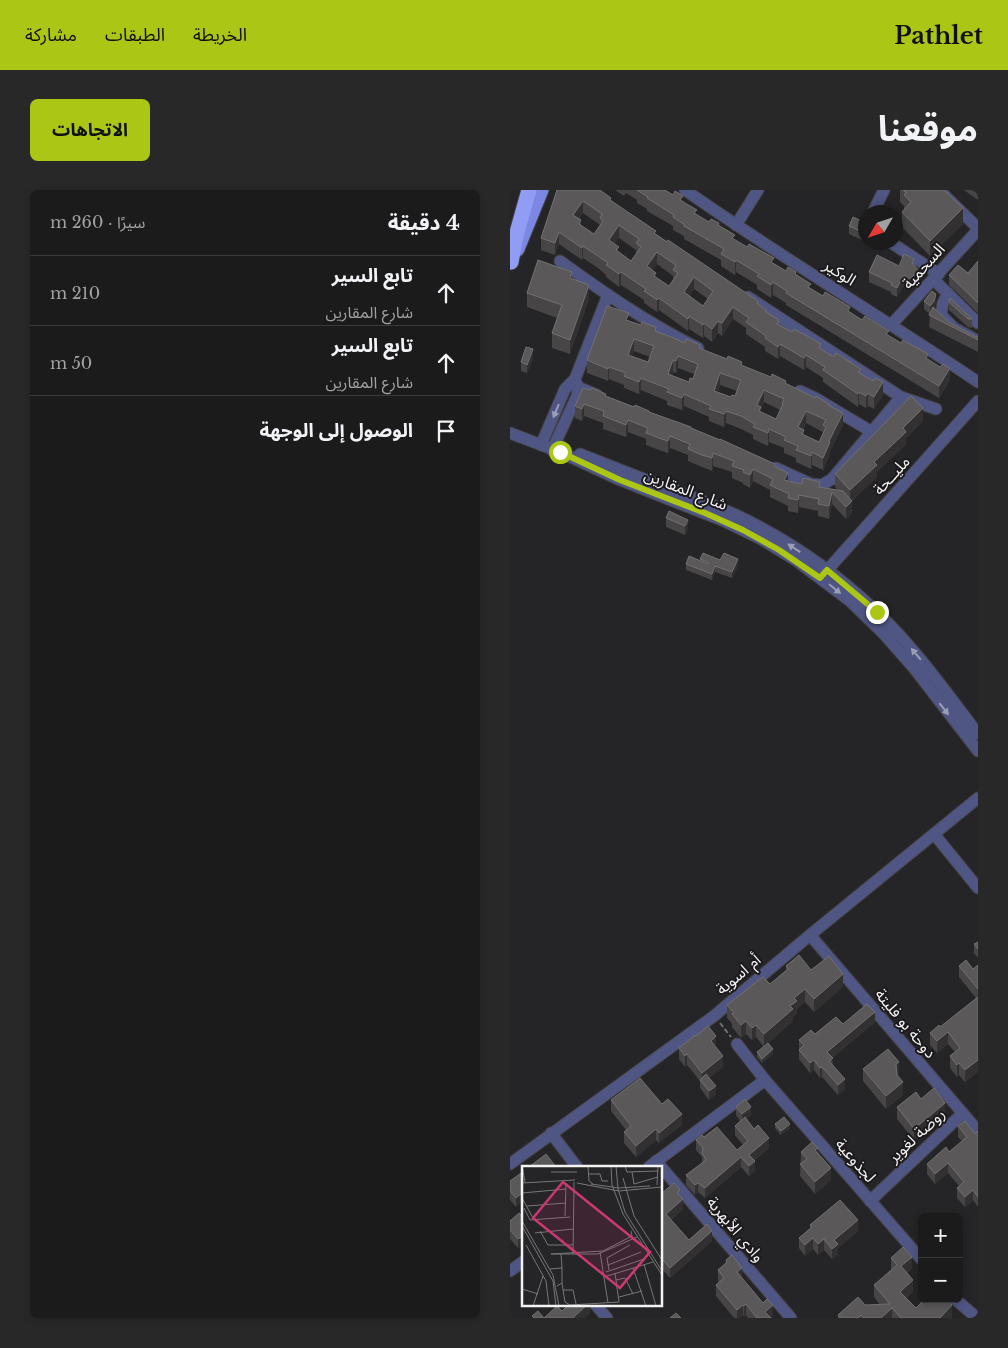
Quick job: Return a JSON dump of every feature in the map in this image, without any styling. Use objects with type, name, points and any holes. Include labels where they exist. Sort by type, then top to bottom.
[{"type":"highway","points":[[511,264],[516,236],[529,190]]},
{"type":"main road","points":[[511,264],[541,190]]},
{"type":"street","name":"الوكير","points":[[685,190],[700,194],[736,225],[892,324],[978,382]]},
{"type":"street","points":[[736,225],[758,190]]},
{"type":"street","points":[[876,205],[884,190]]},
{"type":"street","points":[[939,190],[978,229]]},
{"type":"street","name":"السحمية","points":[[892,324],[937,277],[978,229]]},
{"type":"street","points":[[901,250],[937,277],[948,293],[978,323]]},
{"type":"street","points":[[560,261],[608,295],[666,332],[707,352]]},
{"type":"street","points":[[735,289],[901,397],[936,409]]},
{"type":"street","points":[[948,293],[943,303],[941,315],[954,328],[978,341]]},
{"type":"street","points":[[548,445],[577,396],[576,383],[608,295]]},
{"type":"street","points":[[576,383],[608,399]]},
{"type":"street","points":[[787,385],[817,399],[872,432]]},
{"type":"street","points":[[766,464],[811,484],[822,485],[832,479],[901,397]]},
{"type":"street","name":"مليــحة","points":[[824,574],[978,401]]},
{"type":"street","name":"شارع المقارين","points":[[510,428],[620,480],[731,524],[824,574],[861,598],[921,660],[978,734]]},
{"type":"street","name":"شارع المقارين","points":[[510,433],[548,445]]},
{"type":"street","name":"شارع المقارين","points":[[824,574],[883,633],[978,751]]},
{"type":"street","name":"أم اسوية","points":[[510,1164],[714,1016],[810,934],[978,798]]},
{"type":"street","points":[[934,834],[978,888]]},
{"type":"street","name":"دوحة بو فليتة","points":[[810,934],[978,1131]]},
{"type":"street","name":"لجذوعية","points":[[737,1044],[765,1080],[920,1258]]},
{"type":"street","points":[[652,1164],[765,1080]]},
{"type":"street","name":"روضة لغوير","points":[[870,1200],[962,1114]]},
{"type":"street","points":[[551,1133],[576,1166]]},
{"type":"street","name":"وادي الأبهرية","points":[[662,1175],[790,1318]]},
{"type":"street","points":[[510,1271],[522,1262]]},
{"type":"street","points":[[960,1303],[977,1318]]},
{"type":"street","points":[[597,1306],[607,1318]]},
{"type":"path","points":[[714,1016],[737,1044]]},
{"type":"building","points":[[557,190],[600,190],[611,198],[610,200],[656,231],[654,233],[667,242],[668,240],[758,301],[757,303],[765,311],[779,320],[777,324],[792,332],[794,329],[809,337],[821,344],[819,348],[834,357],[836,353],[861,369],[858,372],[873,381],[875,378],[883,382],[874,397],[868,393],[866,396],[859,392],[858,394],[823,370],[825,367],[806,355],[804,358],[780,344],[778,347],[765,338],[766,336],[746,322],[749,318],[733,307],[722,323],[718,321],[712,329],[689,316],[688,319],[659,298],[657,300],[644,291],[646,289],[621,272],[619,274],[606,265],[608,263],[598,256],[583,246],[582,248],[559,232],[555,243],[541,238]],"holes":[[[583,201],[602,214],[600,218],[603,221],[594,234],[579,224],[581,220],[573,215]],[[619,225],[639,239],[636,243],[641,247],[631,261],[616,250],[619,247],[609,240]],[[657,252],[676,265],[673,270],[678,273],[669,286],[654,276],[656,273],[647,266]],[[694,277],[713,291],[703,306],[684,292]]]},
{"type":"building","points":[[637,190],[665,190],[673,195],[675,191],[683,196],[680,200],[697,210],[694,213],[709,222],[711,219],[719,223],[718,225],[735,235],[732,238],[747,247],[749,244],[774,258],[771,262],[786,271],[788,267],[796,272],[795,274],[811,284],[808,287],[823,296],[825,292],[850,307],[848,311],[862,320],[865,316],[889,331],[886,334],[901,343],[903,340],[928,354],[926,358],[940,367],[943,364],[950,368],[939,386],[786,293],[787,291],[773,282],[771,285],[757,276],[759,274],[736,260],[735,262],[721,254],[724,249],[684,226],[673,217],[674,215]]},
{"type":"building","points":[[903,190],[944,190],[963,208],[930,241],[903,213],[911,202],[904,195],[906,193]]},
{"type":"building","points":[[853,217],[858,219],[858,230],[849,226]]},
{"type":"building","points":[[904,254],[914,259],[912,263],[919,271],[908,280],[904,275],[897,288],[891,285],[892,283],[869,272],[877,255],[899,266]]},
{"type":"building","points":[[538,260],[572,272],[570,278],[589,285],[570,340],[552,333],[562,305],[527,293]]},
{"type":"building","points":[[978,261],[978,303],[949,275],[958,265],[968,273]]},
{"type":"building","points":[[932,291],[936,294],[930,306],[924,301]]},
{"type":"building","points":[[950,298],[972,319],[968,319],[949,302]]},
{"type":"building","points":[[607,306],[629,313],[626,320],[641,325],[642,322],[656,327],[655,331],[685,343],[686,339],[700,345],[699,348],[727,359],[728,356],[742,362],[741,365],[771,377],[772,374],[786,381],[785,383],[815,398],[816,396],[843,413],[823,458],[812,452],[811,456],[796,450],[798,446],[784,440],[786,437],[769,429],[768,433],[753,427],[755,424],[741,416],[726,411],[724,414],[709,409],[711,406],[684,394],[682,398],[667,392],[669,389],[641,378],[639,382],[624,376],[626,373],[609,367],[608,369],[587,360]],"holes":[[[634,339],[654,346],[648,362],[628,355]],[[678,356],[698,364],[693,379],[690,378],[689,382],[668,374],[673,360],[676,361]],[[720,373],[741,380],[735,396],[732,395],[731,397],[714,391]],[[764,390],[784,399],[776,419],[759,411],[761,407],[757,405]],[[806,411],[826,420],[823,425],[826,427],[819,442],[802,434],[804,430],[798,427]]]},
{"type":"building","points":[[933,307],[950,323],[978,337],[978,340],[929,315]]},
{"type":"building","points":[[526,347],[533,349],[527,365],[521,362]]},
{"type":"building","points":[[583,388],[591,390],[592,388],[606,394],[605,396],[634,407],[635,405],[691,427],[775,464],[774,466],[788,473],[784,480],[802,484],[803,478],[820,482],[819,487],[843,491],[852,501],[846,507],[832,492],[829,506],[818,504],[819,499],[799,495],[798,500],[788,498],[789,494],[770,485],[773,479],[753,469],[750,475],[743,472],[744,470],[732,466],[734,461],[713,453],[712,458],[702,455],[688,449],[690,444],[670,436],[668,441],[659,438],[646,433],[648,428],[628,420],[626,425],[603,416],[604,411],[584,404],[582,409],[575,406]]},
{"type":"building","points":[[911,396],[923,408],[903,428],[906,432],[874,462],[877,465],[850,490],[835,474]]},
{"type":"building","points":[[669,511],[688,520],[685,526],[666,518]]},
{"type":"building","points":[[703,553],[720,560],[724,553],[738,559],[732,572],[715,566],[712,574],[686,564],[689,556],[708,564],[708,562],[700,559]]},
{"type":"building","points":[[799,955],[811,970],[829,956],[843,974],[814,999],[805,989],[794,998],[797,1001],[790,1006],[793,1009],[764,1034],[756,1025],[752,1028],[746,1021],[741,1025],[727,1005],[763,977],[770,984],[788,969],[786,966]]},
{"type":"building","points":[[966,960],[973,969],[978,965],[978,989],[959,966]]},
{"type":"building","points":[[978,997],[978,1060],[965,1070],[959,1063],[957,1065],[950,1056],[960,1048],[948,1032],[937,1041],[930,1033]]},
{"type":"building","points":[[867,1004],[875,1012],[827,1052],[833,1058],[829,1061],[845,1079],[838,1085],[814,1060],[810,1063],[799,1050],[804,1045],[799,1040],[811,1030],[815,1034],[836,1017],[843,1024]]},
{"type":"building","points":[[708,1026],[716,1036],[711,1041],[723,1056],[702,1073],[687,1054],[685,1056],[679,1048]]},
{"type":"building","points":[[768,1043],[773,1049],[762,1059],[757,1052]]},
{"type":"building","points":[[888,1049],[899,1062],[896,1064],[897,1075],[903,1082],[886,1096],[863,1069]]},
{"type":"building","points":[[706,1074],[716,1086],[709,1091],[700,1080]]},
{"type":"building","points":[[640,1078],[662,1104],[668,1099],[682,1114],[659,1133],[656,1129],[636,1146],[624,1132],[631,1126],[611,1100]]},
{"type":"building","points":[[934,1088],[945,1103],[914,1129],[897,1107],[916,1092],[921,1099]]},
{"type":"building","points":[[745,1099],[751,1107],[742,1114],[736,1107]]},
{"type":"building","points":[[745,1117],[754,1129],[758,1125],[769,1138],[749,1155],[755,1161],[749,1166],[741,1157],[705,1188],[698,1183],[695,1185],[686,1175],[706,1160],[702,1153],[703,1148],[696,1140],[702,1135],[704,1137],[717,1127],[737,1150],[748,1141],[735,1126]]},
{"type":"building","points":[[784,1117],[790,1124],[781,1131],[775,1124]]},
{"type":"building","points":[[965,1121],[975,1134],[978,1131],[978,1197],[973,1190],[965,1197],[957,1188],[964,1182],[948,1163],[935,1174],[927,1164],[946,1147],[949,1152],[967,1137],[958,1126]]},
{"type":"building","points":[[812,1142],[818,1148],[815,1150],[831,1168],[815,1182],[800,1164],[807,1159],[801,1152]]},
{"type":"building","points":[[546,1154],[555,1166],[530,1166]]},
{"type":"building","points":[[522,1172],[522,1193],[516,1198],[510,1191],[510,1181]]},
{"type":"building","points":[[674,1183],[680,1190],[677,1193],[683,1199],[666,1214],[689,1240],[707,1224],[712,1231],[670,1268],[662,1259],[662,1193]]},
{"type":"building","points":[[840,1200],[858,1220],[834,1240],[838,1244],[832,1249],[824,1239],[818,1244],[813,1238],[805,1245],[799,1238],[812,1227],[810,1225]]},
{"type":"building","points":[[519,1213],[522,1216],[522,1236],[518,1239],[510,1230],[510,1221]]},
{"type":"building","points":[[903,1247],[912,1257],[901,1266],[913,1280],[900,1292],[916,1308],[921,1303],[950,1303],[952,1305],[940,1318],[901,1318],[892,1308],[881,1318],[864,1318],[861,1315],[858,1318],[840,1318],[838,1315],[858,1297],[865,1305],[890,1304],[874,1285],[897,1265],[891,1258]]},
{"type":"building","points":[[732,1255],[742,1268],[737,1272],[763,1303],[767,1299],[773,1305],[765,1312],[771,1318],[757,1318],[746,1304],[737,1310],[716,1285],[724,1278],[718,1270]]},
{"type":"building","points":[[557,1306],[562,1311],[567,1306],[586,1306],[574,1318],[544,1318]]},
{"type":"building","points":[[538,1311],[544,1318],[534,1318],[532,1316]]},
{"type":"building","points":[[676,1313],[681,1318],[670,1318]]},
{"type":"route","points":[[560,452],[620,480],[743,530],[797,561],[820,578],[827,570],[877,612]]}]
